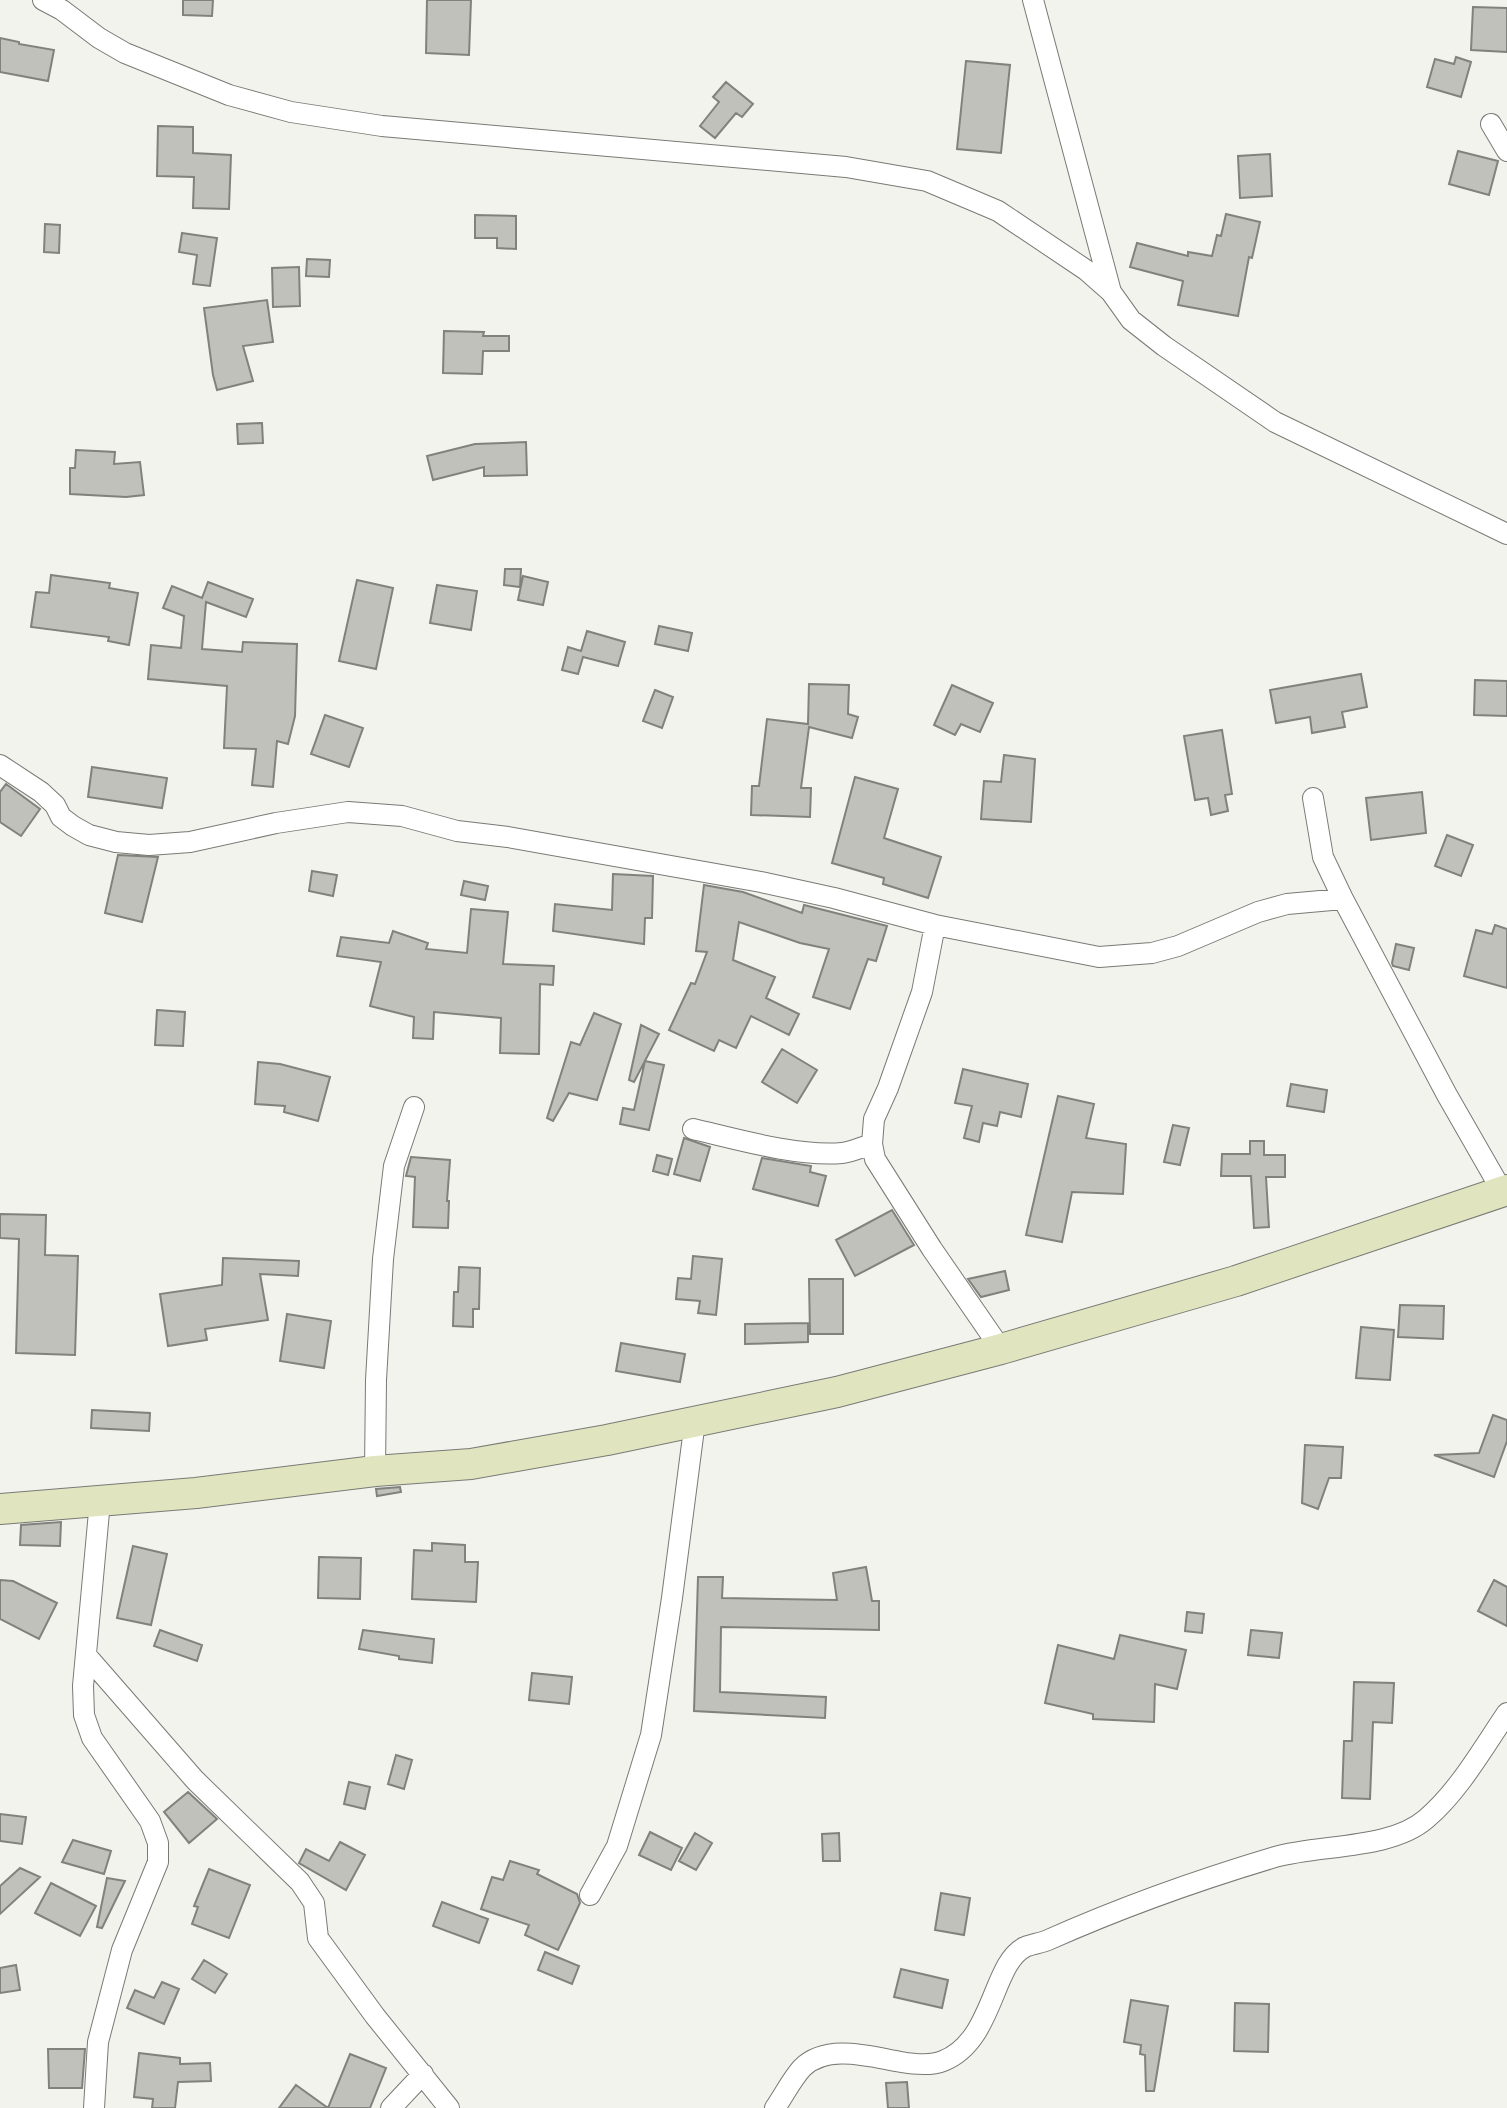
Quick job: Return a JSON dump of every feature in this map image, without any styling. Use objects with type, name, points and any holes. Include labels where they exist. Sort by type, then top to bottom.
[{"type":"street","points":[[43,0],[125,53],[229,95],[291,112],[382,126],[846,167],[927,181],[998,211],[1086,270],[1111,292],[1131,320],[1153,338],[1275,422],[1507,534]]},
{"type":"street","points":[[1033,0],[1111,292]]},
{"type":"street","points":[[1491,124],[1507,151]]},
{"type":"street","points":[[0,765],[41,792],[55,805],[61,817],[73,826],[89,835],[116,842],[149,845],[190,842],[319,815],[348,812],[390,814],[457,831],[508,837],[761,882],[935,925],[1099,957],[1152,953],[1178,946],[1258,912],[1287,904],[1343,899]]},
{"type":"street","points":[[0,1509],[196,1493],[375,1471],[471,1464],[837,1392],[1001,1349],[1236,1281],[1505,1191],[1440,1082],[1343,899],[1323,857],[1313,798]]},
{"type":"street","points":[[935,925],[922,992],[874,1119],[872,1144],[875,1159],[1001,1349]]},
{"type":"street","points":[[375,1471],[376,1380],[383,1259],[394,1166],[414,1107]]},
{"type":"street","points":[[693,1129],[766,1146],[816,1151],[843,1153],[872,1144]]},
{"type":"street","points":[[590,1895],[617,1846],[651,1735],[695,1421]]},
{"type":"street","points":[[94,2108],[98,2042],[122,1950],[158,1862],[158,1843],[150,1821],[92,1738],[84,1715],[83,1686],[100,1501]]},
{"type":"street","points":[[86,1655],[195,1780],[300,1882],[314,1903],[318,1938],[375,2016],[449,2108]]},
{"type":"street","points":[[775,2108],[802,2068],[815,2059],[859,2054],[911,2064],[939,2063],[955,2056],[969,2043],[990,2009],[1005,1969],[1023,1948],[1044,1942],[1104,1914],[1266,1860],[1399,1835],[1425,1820],[1440,1804],[1507,1713]]},
{"type":"street","points":[[391,2108],[423,2074]]},
{"type":"building","points":[[183,0],[213,0],[212,16],[183,15]]},
{"type":"building","points":[[427,0],[471,0],[469,55],[426,53]]},
{"type":"building","points":[[1473,7],[1507,8],[1507,52],[1471,50]]},
{"type":"building","points":[[0,38],[54,50],[48,81],[0,72]]},
{"type":"building","points":[[1456,57],[1471,62],[1461,97],[1427,87],[1435,59],[1454,64]]},
{"type":"building","points":[[966,61],[1010,65],[1001,153],[957,149]]},
{"type":"building","points":[[726,82],[753,104],[742,117],[736,113],[715,138],[700,126],[719,102],[713,97]]},
{"type":"building","points":[[158,126],[193,127],[193,153],[231,155],[229,209],[193,208],[194,177],[157,176]]},
{"type":"building","points":[[1458,151],[1498,161],[1489,195],[1449,184]]},
{"type":"building","points":[[1270,154],[1272,196],[1240,198],[1238,156]]},
{"type":"building","points":[[1226,214],[1260,222],[1252,258],[1249,257],[1238,316],[1178,305],[1183,281],[1130,267],[1137,243],[1188,256],[1188,252],[1212,256]]},
{"type":"building","points":[[475,215],[516,216],[516,249],[497,248],[497,238],[475,238]]},
{"type":"building","points":[[45,224],[60,225],[59,253],[44,252]]},
{"type":"building","points":[[182,233],[217,238],[210,286],[193,284],[197,255],[179,252]]},
{"type":"building","points":[[307,259],[330,260],[329,277],[306,276]]},
{"type":"building","points":[[299,267],[300,306],[273,307],[272,268]]},
{"type":"building","points":[[267,300],[273,342],[243,346],[253,381],[217,390],[204,308]]},
{"type":"building","points":[[444,331],[509,336],[509,351],[483,351],[482,374],[443,373]]},
{"type":"building","points":[[262,423],[263,443],[238,444],[237,424]]},
{"type":"building","points":[[526,442],[527,475],[484,476],[484,467],[433,480],[427,456],[475,444]]},
{"type":"building","points":[[76,450],[115,452],[114,464],[140,462],[144,495],[70,494],[70,468],[75,468]]},
{"type":"building","points":[[505,569],[521,569],[520,587],[504,585]]},
{"type":"building","points":[[51,575],[110,583],[109,588],[138,593],[129,645],[108,641],[109,637],[31,627],[36,592],[49,593]]},
{"type":"building","points":[[523,576],[548,582],[543,605],[518,600]]},
{"type":"building","points":[[357,580],[393,588],[376,669],[339,661]]},
{"type":"building","points":[[208,582],[253,599],[246,617],[206,602],[202,649],[242,652],[243,642],[297,644],[295,716],[288,744],[277,741],[273,787],[252,785],[256,749],[224,748],[227,686],[148,679],[151,645],[181,648],[184,616],[163,608],[172,586],[202,598]]},
{"type":"building","points":[[437,585],[477,591],[471,630],[430,623]]},
{"type":"building","points":[[659,626],[692,633],[688,651],[655,644]]},
{"type":"building","points":[[587,631],[625,642],[618,666],[583,657],[578,674],[562,670],[568,647],[581,651]]},
{"type":"building","points":[[1361,674],[1367,707],[1342,712],[1345,727],[1312,733],[1310,717],[1276,723],[1270,690]]},
{"type":"building","points":[[1475,680],[1507,681],[1507,716],[1474,715]]},
{"type":"building","points":[[809,684],[849,685],[848,714],[858,717],[852,738],[809,727],[801,788],[811,788],[810,817],[751,815],[752,786],[759,786],[767,719],[808,724]]},
{"type":"building","points":[[952,685],[993,703],[980,732],[961,724],[955,735],[934,725]]},
{"type":"building","points":[[655,690],[673,697],[662,728],[643,721]]},
{"type":"building","points":[[325,715],[363,728],[349,767],[311,754]]},
{"type":"building","points":[[1222,730],[1232,794],[1225,795],[1228,811],[1211,815],[1208,798],[1195,800],[1184,736]]},
{"type":"building","points":[[1004,755],[1035,759],[1031,822],[981,819],[984,781],[1001,782]]},
{"type":"building","points":[[92,767],[167,778],[162,808],[88,797]]},
{"type":"building","points":[[855,777],[898,789],[884,838],[941,857],[928,898],[883,884],[884,878],[832,863]]},
{"type":"building","points":[[6,784],[40,809],[21,836],[0,822],[0,792]]},
{"type":"building","points":[[1422,792],[1426,833],[1371,840],[1366,798]]},
{"type":"building","points":[[1447,835],[1473,845],[1461,876],[1435,866]]},
{"type":"building","points":[[118,855],[158,857],[142,922],[105,913]]},
{"type":"building","points":[[312,871],[337,875],[333,896],[309,891]]},
{"type":"building","points":[[613,874],[653,876],[652,918],[645,918],[644,944],[553,931],[555,904],[612,910]]},
{"type":"building","points":[[464,881],[488,886],[485,900],[461,895]]},
{"type":"building","points":[[704,885],[743,892],[802,913],[804,905],[887,926],[876,961],[868,959],[850,1009],[813,997],[829,949],[800,943],[739,922],[733,960],[775,977],[766,998],[799,1014],[789,1035],[751,1016],[736,1048],[719,1040],[714,1051],[669,1030],[691,983],[695,984],[707,952],[696,951]]},
{"type":"building","points":[[471,909],[508,912],[503,964],[554,966],[553,985],[540,984],[539,1054],[500,1053],[501,1018],[434,1012],[433,1039],[413,1038],[414,1017],[370,1006],[381,962],[337,956],[341,937],[389,943],[393,931],[428,943],[426,949],[467,953]]},
{"type":"building","points":[[1495,925],[1507,929],[1507,988],[1464,976],[1476,930],[1492,934]]},
{"type":"building","points":[[1396,944],[1414,948],[1409,970],[1393,966]]},
{"type":"building","points":[[157,1010],[185,1012],[183,1046],[155,1045]]},
{"type":"building","points":[[594,1013],[621,1024],[597,1100],[569,1093],[553,1121],[547,1118],[571,1042],[580,1045]]},
{"type":"building","points":[[641,1025],[659,1034],[634,1082],[629,1080]]},
{"type":"building","points":[[782,1049],[817,1070],[797,1103],[762,1082]]},
{"type":"building","points":[[645,1061],[664,1065],[649,1130],[620,1124],[623,1108],[634,1110]]},
{"type":"building","points":[[258,1062],[280,1064],[330,1077],[318,1121],[284,1112],[285,1106],[255,1104]]},
{"type":"building","points":[[963,1069],[1028,1084],[1021,1117],[1000,1112],[997,1126],[983,1123],[979,1142],[964,1138],[972,1106],[955,1103]]},
{"type":"building","points":[[1291,1084],[1327,1090],[1324,1112],[1287,1106]]},
{"type":"building","points":[[1058,1096],[1094,1104],[1086,1138],[1126,1144],[1123,1194],[1072,1192],[1062,1242],[1026,1235]]},
{"type":"building","points":[[1173,1125],[1189,1128],[1180,1165],[1164,1162]]},
{"type":"building","points":[[684,1138],[710,1147],[700,1181],[674,1174]]},
{"type":"building","points":[[1250,1141],[1264,1141],[1264,1155],[1285,1155],[1285,1177],[1266,1177],[1269,1227],[1254,1228],[1251,1176],[1221,1176],[1222,1154],[1250,1154]]},
{"type":"building","points":[[657,1155],[672,1159],[668,1175],[653,1171]]},
{"type":"building","points":[[411,1157],[450,1160],[448,1228],[413,1227],[415,1177],[406,1176]]},
{"type":"building","points":[[762,1158],[811,1166],[810,1172],[826,1176],[818,1206],[753,1189]]},
{"type":"building","points":[[892,1210],[914,1245],[855,1276],[836,1240]]},
{"type":"building","points":[[0,1214],[46,1215],[45,1255],[78,1256],[75,1355],[16,1353],[19,1239],[0,1238]]},
{"type":"building","points":[[693,1256],[722,1259],[716,1315],[698,1313],[700,1301],[676,1299],[678,1278],[691,1279]]},
{"type":"building","points":[[223,1258],[299,1261],[298,1276],[260,1274],[268,1320],[205,1329],[207,1340],[168,1346],[160,1294],[222,1285]]},
{"type":"building","points":[[459,1267],[480,1268],[479,1309],[473,1309],[473,1327],[453,1326],[454,1292],[458,1292]]},
{"type":"building","points":[[1005,1271],[1009,1290],[981,1297],[968,1279]]},
{"type":"building","points":[[809,1279],[843,1279],[843,1334],[810,1334]]},
{"type":"building","points":[[1400,1305],[1444,1306],[1443,1339],[1398,1337]]},
{"type":"building","points":[[287,1314],[331,1321],[324,1368],[280,1361]]},
{"type":"building","points":[[808,1323],[808,1342],[745,1344],[745,1324]]},
{"type":"building","points":[[1361,1327],[1394,1330],[1390,1380],[1356,1378]]},
{"type":"building","points":[[621,1343],[685,1354],[680,1382],[616,1371]]},
{"type":"building","points":[[92,1410],[150,1413],[149,1431],[91,1428]]},
{"type":"building","points":[[1493,1415],[1507,1420],[1507,1441],[1494,1477],[1434,1455],[1479,1453]]},
{"type":"building","points":[[1305,1445],[1343,1447],[1341,1478],[1329,1478],[1318,1509],[1302,1503]]},
{"type":"building","points":[[400,1487],[401,1492],[377,1496],[376,1489]]},
{"type":"building","points":[[61,1522],[60,1546],[20,1545],[21,1525]]},
{"type":"building","points":[[432,1543],[465,1545],[465,1562],[478,1562],[476,1602],[412,1599],[414,1550],[432,1551]]},
{"type":"building","points":[[133,1546],[167,1554],[151,1625],[117,1618]]},
{"type":"building","points":[[319,1557],[361,1558],[360,1599],[318,1598]]},
{"type":"building","points":[[866,1567],[872,1601],[879,1601],[879,1630],[721,1627],[720,1692],[826,1697],[825,1718],[694,1711],[698,1577],[723,1577],[722,1598],[837,1600],[833,1573]]},
{"type":"building","points":[[0,1580],[13,1581],[57,1603],[39,1639],[0,1619]]},
{"type":"building","points":[[1494,1580],[1507,1587],[1507,1626],[1478,1611]]},
{"type":"building","points":[[1187,1612],[1204,1614],[1202,1633],[1185,1631]]},
{"type":"building","points":[[160,1630],[202,1645],[197,1661],[154,1646]]},
{"type":"building","points":[[363,1630],[434,1639],[432,1663],[359,1649]]},
{"type":"building","points":[[1251,1630],[1282,1633],[1279,1658],[1248,1655]]},
{"type":"building","points":[[1120,1635],[1186,1650],[1177,1689],[1155,1684],[1154,1722],[1093,1719],[1093,1714],[1045,1703],[1058,1645],[1114,1659]]},
{"type":"building","points":[[532,1673],[572,1677],[569,1704],[529,1700]]},
{"type":"building","points":[[1354,1682],[1394,1683],[1392,1723],[1373,1722],[1370,1799],[1342,1798],[1344,1741],[1352,1741]]},
{"type":"building","points":[[396,1755],[412,1760],[404,1789],[388,1784]]},
{"type":"building","points":[[349,1782],[370,1787],[365,1809],[344,1804]]},
{"type":"building","points":[[188,1792],[217,1819],[189,1843],[164,1812]]},
{"type":"building","points":[[0,1814],[26,1817],[22,1844],[0,1841]]},
{"type":"building","points":[[650,1832],[682,1848],[671,1870],[639,1855]]},
{"type":"building","points":[[695,1833],[712,1843],[696,1870],[679,1861]]},
{"type":"building","points":[[839,1833],[840,1861],[823,1861],[822,1834]]},
{"type":"building","points":[[73,1840],[111,1851],[104,1874],[62,1862]]},
{"type":"building","points":[[340,1842],[365,1855],[346,1890],[299,1863],[306,1849],[329,1861]]},
{"type":"building","points":[[510,1861],[539,1870],[537,1874],[577,1894],[580,1903],[558,1950],[525,1935],[529,1925],[481,1909],[492,1877],[503,1880]]},
{"type":"building","points":[[20,1868],[40,1877],[0,1914],[0,1886]]},
{"type":"building","points":[[209,1869],[250,1885],[229,1938],[192,1924],[198,1907],[194,1906]]},
{"type":"building","points":[[107,1878],[125,1881],[102,1928],[97,1927]]},
{"type":"building","points":[[51,1883],[96,1906],[80,1936],[35,1913]]},
{"type":"building","points":[[941,1893],[970,1898],[964,1935],[935,1930]]},
{"type":"building","points":[[442,1902],[488,1919],[479,1943],[433,1926]]},
{"type":"building","points":[[545,1952],[579,1966],[572,1984],[538,1970]]},
{"type":"building","points":[[204,1960],[227,1974],[215,1993],[192,1979]]},
{"type":"building","points":[[16,1965],[20,1990],[0,1993],[0,1968]]},
{"type":"building","points":[[901,1969],[948,1980],[942,2008],[894,1997]]},
{"type":"building","points":[[162,1982],[179,1989],[164,2024],[127,2008],[135,1990],[154,1998]]},
{"type":"building","points":[[1131,2000],[1168,2006],[1154,2091],[1146,2091],[1145,2055],[1140,2054],[1141,2045],[1124,2042]]},
{"type":"building","points":[[1235,2003],[1269,2004],[1268,2052],[1234,2051]]},
{"type":"building","points":[[48,2049],[85,2049],[82,2088],[49,2088]]},
{"type":"building","points":[[139,2053],[180,2058],[180,2064],[210,2063],[211,2081],[178,2082],[175,2108],[152,2108],[153,2099],[134,2097]]},
{"type":"building","points":[[350,2054],[386,2068],[370,2108],[328,2108]]},
{"type":"building","points":[[907,2082],[909,2108],[888,2108],[886,2083]]},
{"type":"building","points":[[296,2085],[328,2108],[279,2108]]}]
